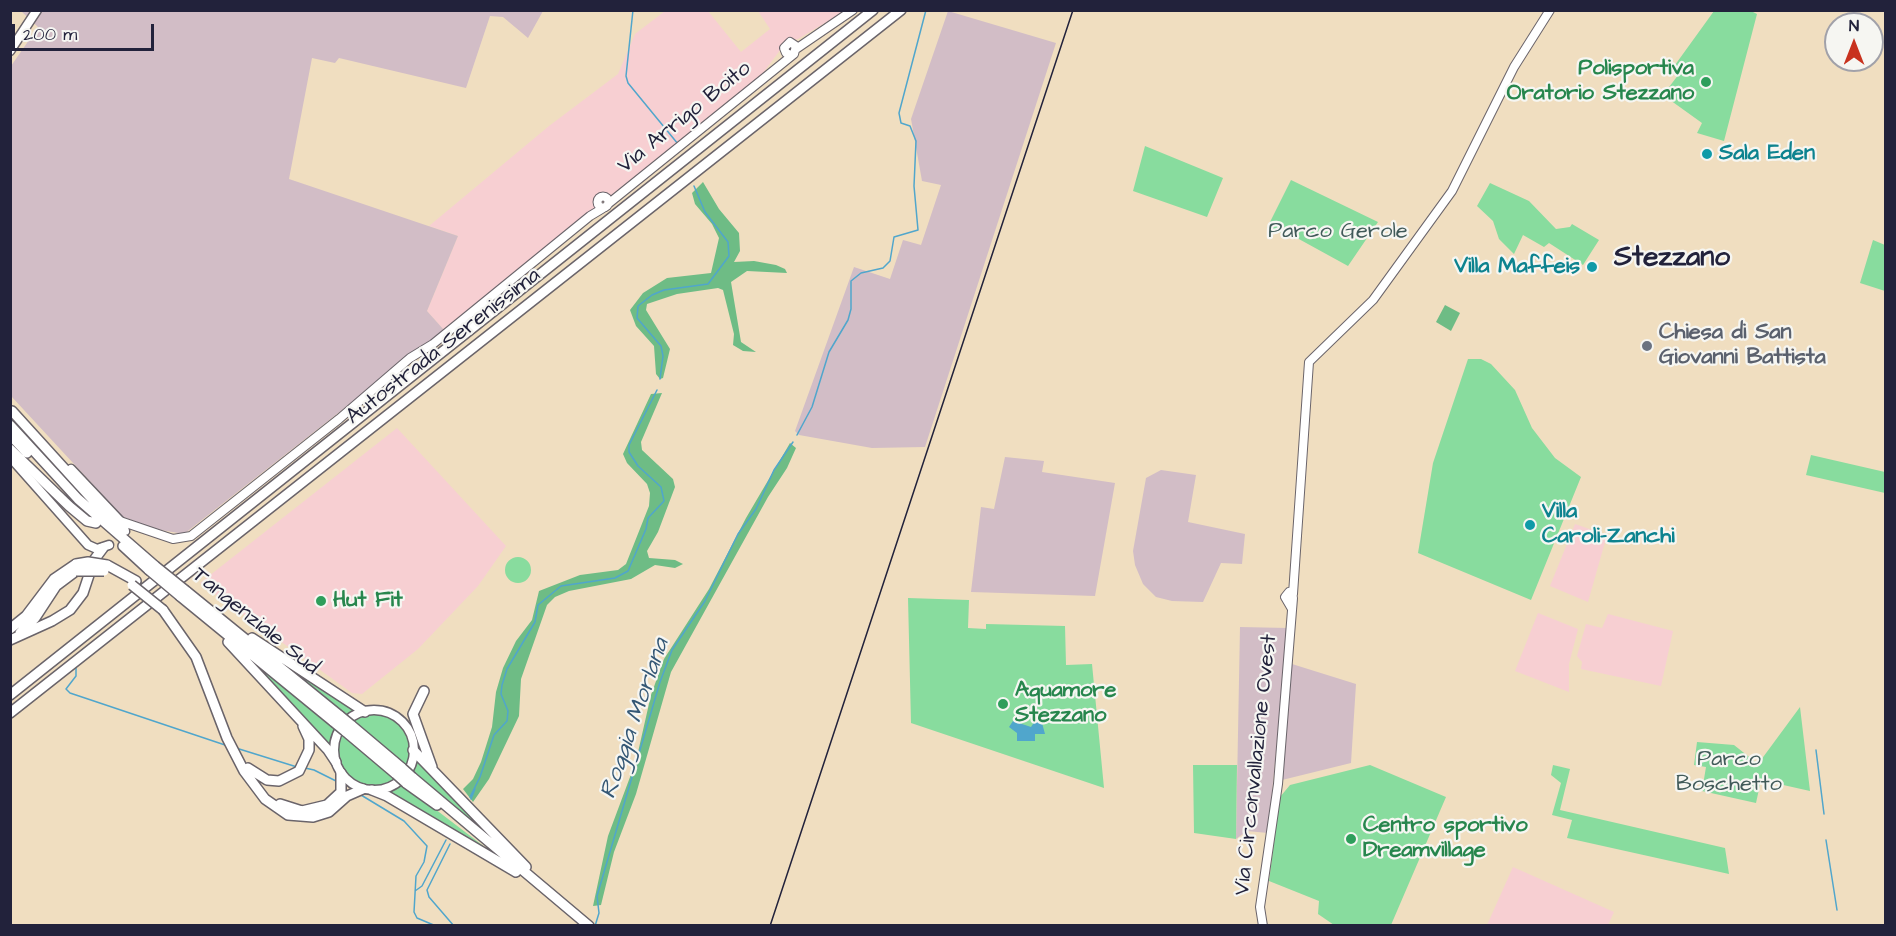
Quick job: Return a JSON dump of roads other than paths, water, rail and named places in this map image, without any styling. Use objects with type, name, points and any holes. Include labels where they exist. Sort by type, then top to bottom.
[{"type":"highway","name":"Autostrada Serenissima","points":[[10,694],[873,10]]},
{"type":"highway","name":"Autostrada Serenissima","points":[[10,713],[901,10]]},
{"type":"highway","points":[[11,411],[151,565]]},
{"type":"highway","name":"Tangenziale Sud","points":[[10,425],[78,499],[183,594],[586,923]]},
{"type":"highway","name":"Tangenziale Sud","points":[[10,435],[96,523],[151,565]]},
{"type":"highway","points":[[10,450],[69,506],[87,520],[96,523]]},
{"type":"highway","points":[[10,640],[70,610],[83,593],[94,560],[106,547]]},
{"type":"highway","points":[[10,629],[27,616],[54,579],[88,562],[106,568],[134,583],[165,608],[195,643],[207,667],[229,729],[248,768],[275,801],[302,811],[319,808],[338,797],[343,788],[341,773]]},
{"type":"highway","points":[[10,640],[35,618],[56,586],[76,568]]},
{"type":"highway","points":[[165,608],[196,657],[227,738],[244,771],[265,799],[288,815],[313,817],[329,812],[347,796],[367,789],[538,884]]},
{"type":"highway","points":[[207,613],[365,712]]},
{"type":"highway","points":[[207,613],[328,750],[336,762]]},
{"type":"highway","points":[[10,720],[45,686]]},
{"type":"highway","points":[[424,691],[413,714],[436,774]]},
{"type":"highway","points":[[248,768],[267,780],[279,781],[299,771],[309,750],[309,739],[298,718]]},
{"type":"highway","points":[[413,750],[533,875],[538,884]]},
{"type":"main road","points":[[10,51],[37,10]]},
{"type":"main road","points":[[11,411],[120,520],[124,531]]},
{"type":"main road","points":[[10,457],[84,542],[93,548],[106,547]]},
{"type":"main road","points":[[365,712],[386,713],[400,721],[410,734],[413,750],[411,763],[401,779],[391,786],[367,789],[341,773],[334,749],[339,730],[353,717],[365,712]]},
{"type":"street","name":"Via Arrigo Boito","points":[[120,520],[173,539],[190,536],[343,416],[410,358],[460,323],[606,203],[757,85],[791,49],[853,10]]},
{"type":"street","name":"Via Circonvallazione Ovest","points":[[1263,926],[1260,906],[1278,784],[1309,362],[1373,300],[1452,191],[1515,67],[1550,10]]},
{"type":"street","name":"Via Arrigo Boito","points":[[590,216],[601,196],[606,203]]},
{"type":"street","points":[[124,531],[136,527]]},
{"type":"water","points":[[1037,718],[1042,723],[1045,734],[1035,734],[1035,741],[1017,741],[1017,733],[1009,727],[1013,721],[1031,727]]},
{"type":"waterway","points":[[633,10],[626,76],[628,83],[678,144]]},
{"type":"waterway","name":"Roggia Morlana","points":[[797,435],[812,407],[829,352],[848,320],[851,309],[851,281],[861,273],[883,268],[890,261],[894,237],[918,230],[914,186],[916,141],[910,126],[901,123],[899,113],[926,10]]},
{"type":"waterway","points":[[660,379],[663,356],[661,346],[637,318],[638,306],[652,295],[664,290],[708,284],[729,256],[728,242],[705,212],[694,186]]},
{"type":"waterway","points":[[470,797],[480,777],[494,735],[507,721],[508,711],[501,694],[502,685],[507,669],[535,622],[538,605],[561,586],[615,578],[628,571],[646,529],[648,518],[664,501],[661,487],[638,466],[629,452],[629,445],[657,390]]},
{"type":"waterway","name":"Roggia Morlana","points":[[595,926],[599,913],[597,896],[660,682],[672,650],[705,601],[738,534],[756,509],[774,470],[793,442]]},
{"type":"waterway","points":[[76,667],[76,676],[66,689],[70,693],[225,745]]},
{"type":"waterway","points":[[236,748],[297,767]]},
{"type":"waterway","points":[[1816,750],[1824,814]]},
{"type":"waterway","points":[[305,768],[336,781]]},
{"type":"waterway","points":[[471,799],[475,789]]},
{"type":"waterway","points":[[361,795],[404,821],[427,846],[424,862],[416,876],[414,912],[417,918],[436,926]]},
{"type":"waterway","points":[[415,891],[422,886],[446,840]]},
{"type":"waterway","points":[[1826,840],[1837,910]]},
{"type":"waterway","points":[[450,844],[427,890],[429,897],[454,926]]},
{"type":"railway","points":[[770,926],[1073,10]]},
{"type":"place","name":"Polisportiva Oratorio Stezzano","points":[[1706,82]]},
{"type":"place","name":"Sala Eden","points":[[1707,154]]},
{"type":"place","name":"Villa Maffeis","points":[[1592,267]]},
{"type":"place","name":"Chiesa di San Giovanni Battista","points":[[1647,346]]},
{"type":"place","name":"Villa Caroli-Zanchi","points":[[1530,525]]},
{"type":"place","name":"Hut Fit","points":[[321,601]]},
{"type":"place","name":"Aquamore Stezzano","points":[[1003,704]]},
{"type":"place","name":"Centro sportivo Dreamvillage","points":[[1351,839]]},
{"type":"district","name":"Stezzano","points":[[1672,259]]},
{"type":"park label","name":"Parco Gerole","points":[[1338,232]]},
{"type":"park label","name":"Parco Boschetto","points":[[1729,772]]}]
